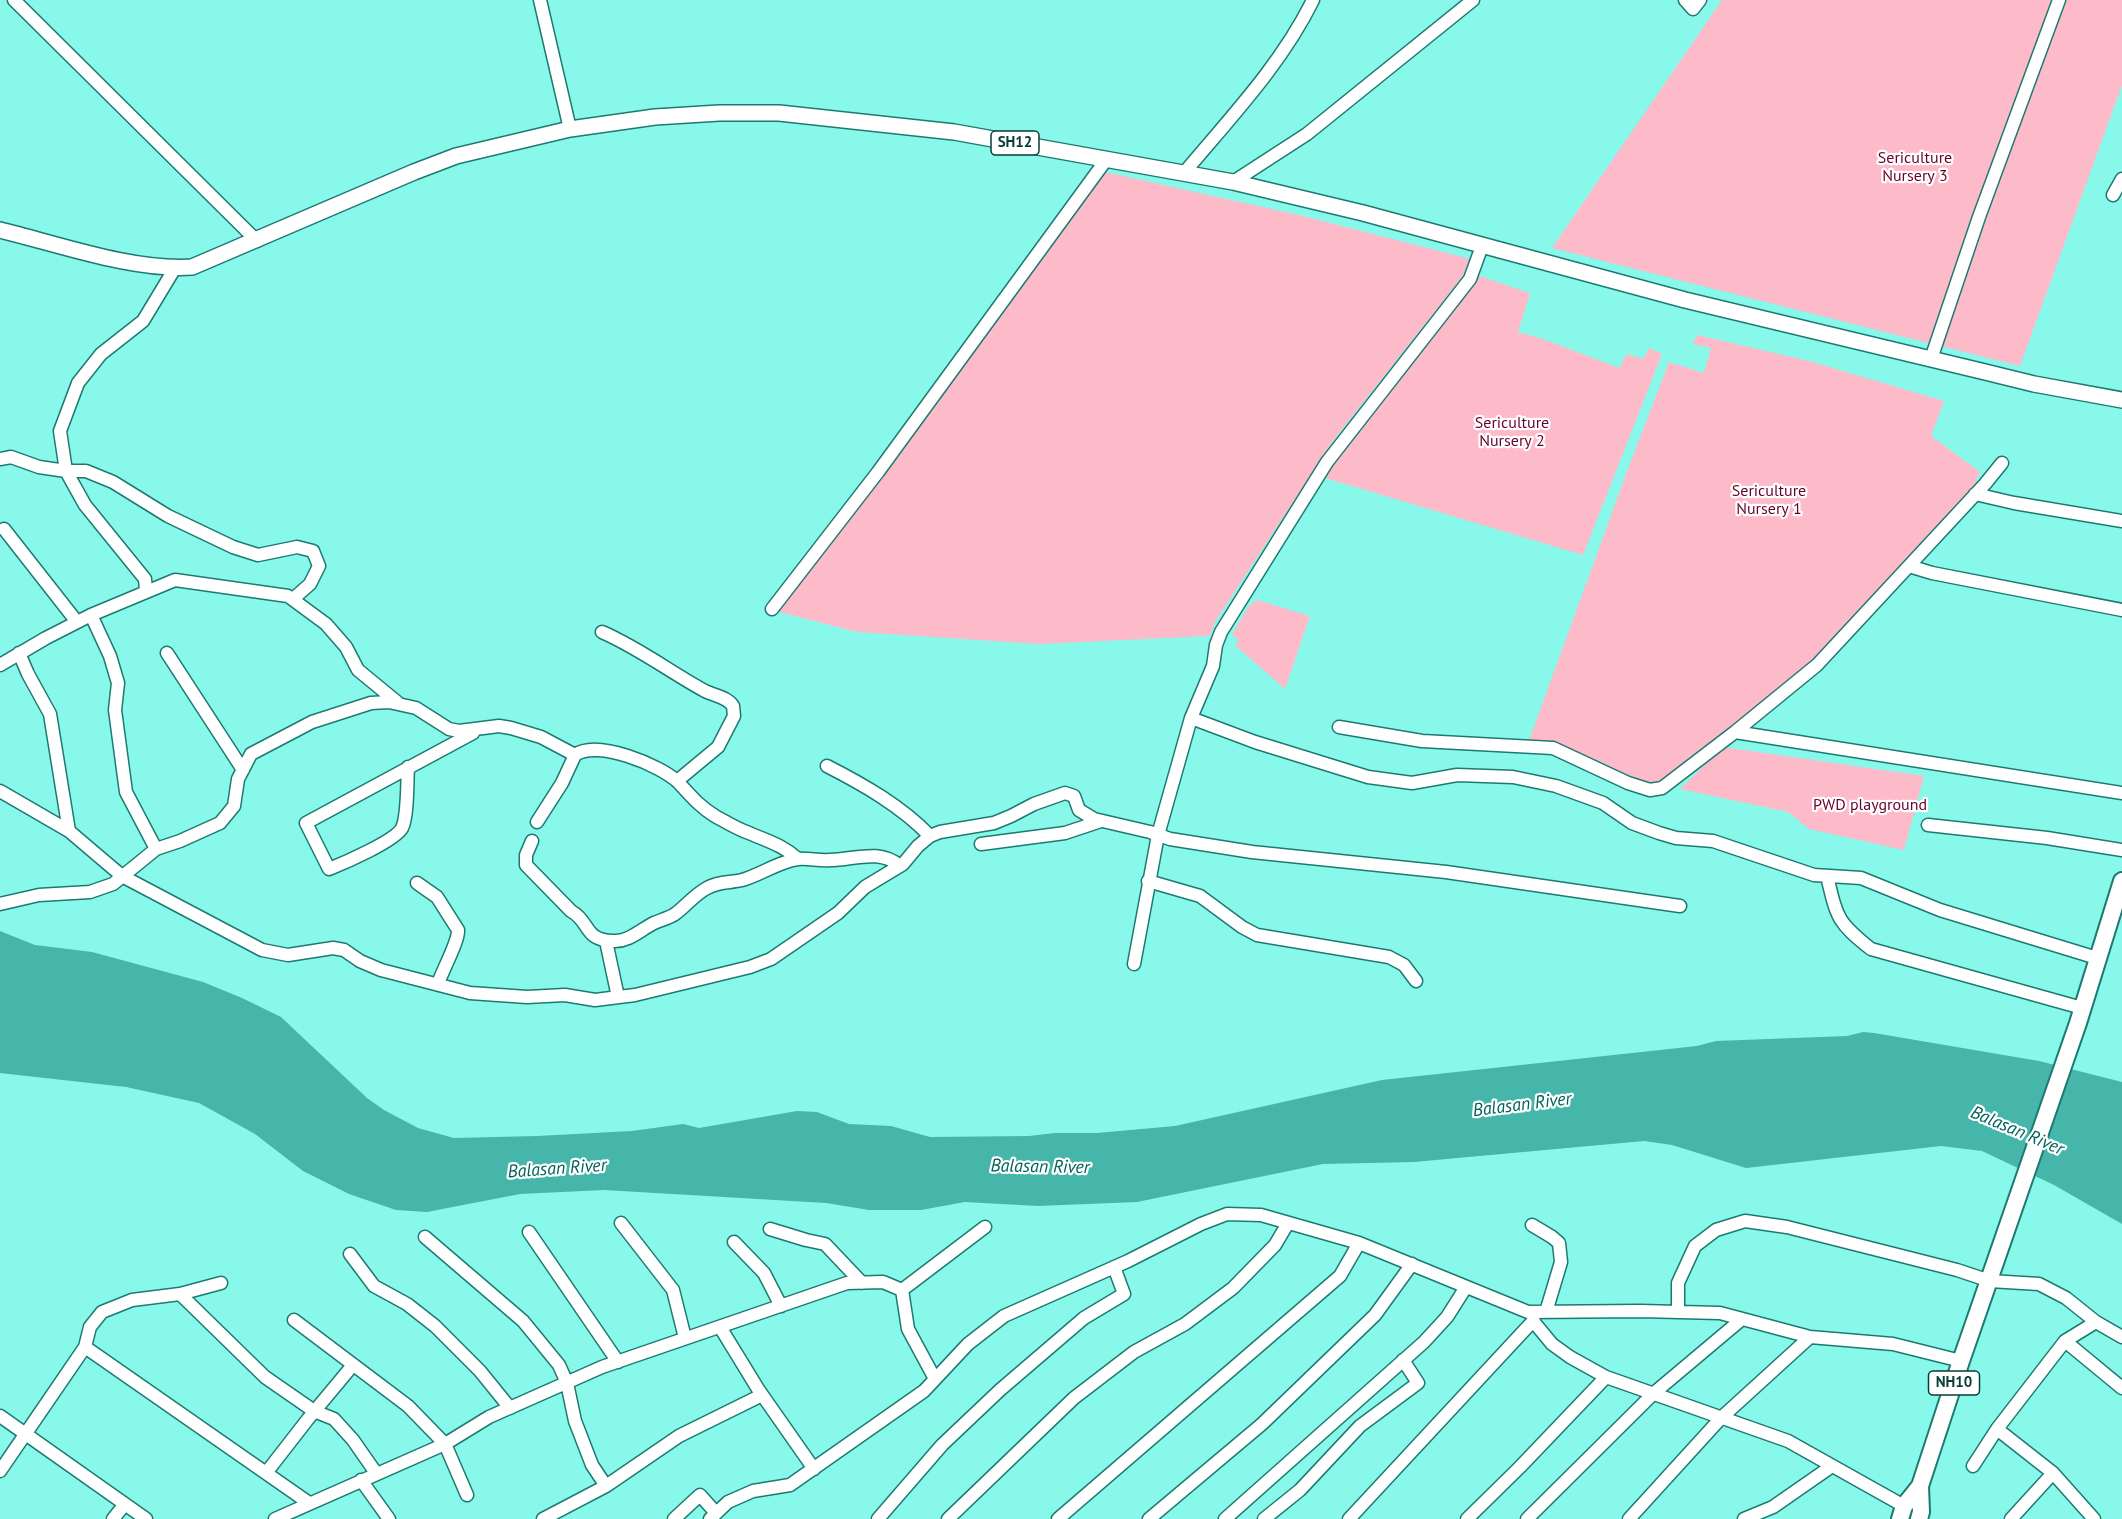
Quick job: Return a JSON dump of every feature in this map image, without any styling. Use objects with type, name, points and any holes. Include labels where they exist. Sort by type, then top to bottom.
[{"type":"highway","name":"NH10","points":[[1902,1512],[1920,1486],[2080,1016],[2122,881]]},
{"type":"highway","name":"NH10","points":[[1919,1519],[1920,1486]]},
{"type":"main road","name":"SH12","points":[[0,230],[121,260],[175,268],[192,267],[456,156],[570,129],[655,117],[719,113],[779,113],[954,132],[1233,182],[1363,213],[1685,300],[2034,384],[2122,400]]},
{"type":"street","points":[[14,0],[257,241]]},
{"type":"street","points":[[540,0],[570,129]]},
{"type":"street","points":[[1184,173],[1274,66],[1304,19],[1313,0]]},
{"type":"street","points":[[1233,182],[1307,134],[1473,0]]},
{"type":"street","points":[[1685,0],[1693,9],[1700,0]]},
{"type":"street","points":[[1931,359],[1979,217],[2059,0]]},
{"type":"street","points":[[772,609],[885,462],[1106,160]]},
{"type":"street","points":[[2113,195],[2122,179]]},
{"type":"street","points":[[1134,964],[1158,835],[1191,718],[1210,673],[1216,645],[1225,626],[1327,462],[1470,279],[1476,268],[1482,246]]},
{"type":"street","points":[[146,591],[145,579],[85,505],[66,471],[60,431],[78,382],[101,354],[143,321],[175,268]]},
{"type":"street","points":[[0,459],[11,457],[39,467],[86,471],[113,482],[168,516],[233,547],[258,555],[297,547],[313,551],[319,566],[310,584],[293,599]]},
{"type":"street","points":[[1339,727],[1422,741],[1553,748],[1628,783],[1654,790],[1667,785],[1816,665],[2002,463]]},
{"type":"street","points":[[1975,494],[2014,503],[2122,521]]},
{"type":"street","points":[[4,529],[78,621]]},
{"type":"street","points":[[1909,566],[1952,577],[2122,610]]},
{"type":"street","points":[[0,665],[78,621],[175,580],[288,596],[326,624],[346,647],[358,669],[398,703]]},
{"type":"street","points":[[91,615],[110,656],[118,683],[115,710],[126,792],[156,849]]},
{"type":"street","points":[[602,632],[635,648],[703,690],[728,700],[734,706],[734,716],[718,747],[677,781]]},
{"type":"street","points":[[167,652],[243,770]]},
{"type":"street","points":[[20,653],[28,674],[50,714],[69,831]]},
{"type":"street","points":[[0,904],[39,895],[90,892],[113,884],[156,849],[220,823],[234,806],[238,779],[251,754],[312,722],[371,703],[398,703],[420,710],[449,729],[465,732],[491,727],[511,728],[541,737],[575,755]]},
{"type":"street","points":[[1191,718],[1255,742],[1368,777],[1412,783],[1457,775],[1513,777],[1556,786],[1603,803],[1632,823],[1659,833],[1676,838],[1713,841],[1814,875],[1861,878],[1940,910],[2097,958]]},
{"type":"street","points":[[408,767],[404,822],[400,831],[354,858],[329,869],[306,823],[408,767],[478,730]]},
{"type":"street","points":[[1735,732],[2122,793]]},
{"type":"street","points":[[537,822],[562,783],[575,755],[582,751],[592,750],[635,758],[649,764],[677,781],[694,801],[715,816],[747,833],[779,845],[798,859]]},
{"type":"street","points":[[827,766],[869,788],[913,820],[930,837]]},
{"type":"street","points":[[0,792],[69,831],[122,876],[262,950],[288,955],[325,948],[344,950],[373,967],[470,993],[497,996],[565,995],[595,1000],[618,997],[750,967],[771,959],[838,912],[865,887],[900,866],[918,846],[930,837],[940,832],[994,823],[1034,804],[1065,793],[1074,796],[1079,810],[1085,815],[1170,839],[1252,852],[1446,872],[1680,906]]},
{"type":"street","points":[[981,844],[1065,833],[1102,821]]},
{"type":"street","points":[[1928,825],[2047,838],[2122,850]]},
{"type":"street","points":[[532,841],[526,855],[526,865],[576,914],[588,932],[597,939],[606,941],[629,938],[650,925],[674,915],[687,902],[716,884],[743,880],[798,859],[842,860],[876,856],[891,859],[900,866]]},
{"type":"street","points":[[1827,876],[1836,913],[1846,929],[1871,949],[2080,1016]]},
{"type":"street","points":[[1148,881],[1200,896],[1242,927],[1257,935],[1398,960],[1416,981]]},
{"type":"street","points":[[417,883],[436,897],[447,910],[458,930],[457,941],[438,984]]},
{"type":"street","points":[[606,941],[618,997]]},
{"type":"street","points":[[674,1519],[700,1495],[713,1516],[728,1502],[753,1491],[790,1485],[924,1391],[968,1344],[1004,1316],[1227,1214],[1261,1215],[1359,1243],[1538,1315],[1720,1313],[1810,1337],[1893,1344],[1961,1361]]},
{"type":"street","points":[[1678,1312],[1678,1283],[1695,1246],[1716,1230],[1745,1221],[1787,1227],[1957,1270],[1990,1281],[2039,1284],[2066,1298],[2096,1322],[2122,1337]]},
{"type":"street","points":[[948,1519],[1074,1398],[1134,1352],[1185,1324],[1233,1287],[1275,1245],[1288,1222]]},
{"type":"street","points":[[621,1223],[673,1290],[685,1338]]},
{"type":"street","points":[[1349,1519],[1538,1315],[1561,1262],[1559,1243],[1532,1225]]},
{"type":"street","points":[[902,1290],[985,1227]]},
{"type":"street","points":[[770,1229],[825,1244],[862,1283]]},
{"type":"street","points":[[529,1232],[618,1362]]},
{"type":"street","points":[[425,1237],[523,1321],[559,1365],[567,1383],[575,1421],[583,1443],[592,1465],[606,1486]]},
{"type":"street","points":[[734,1242],[764,1272],[781,1306]]},
{"type":"street","points":[[1058,1519],[1340,1276],[1359,1243]]},
{"type":"street","points":[[350,1254],[374,1286],[407,1304],[435,1326],[480,1371],[510,1408]]},
{"type":"street","points":[[1149,1519],[1262,1424],[1375,1315],[1412,1264]]},
{"type":"street","points":[[878,1519],[942,1444],[1000,1390],[1084,1318],[1124,1294],[1114,1267]]},
{"type":"street","points":[[278,1518],[445,1444],[489,1417],[618,1362],[847,1283],[883,1282],[902,1290]]},
{"type":"street","points":[[0,1472],[85,1347],[90,1327],[102,1312],[132,1300],[180,1294],[221,1283]]},
{"type":"street","points":[[1225,1519],[1403,1360],[1447,1317],[1467,1287]]},
{"type":"street","points":[[902,1290],[908,1329],[935,1379]]},
{"type":"street","points":[[180,1294],[265,1377],[314,1411],[334,1419],[353,1440],[376,1473]]},
{"type":"street","points":[[1538,1315],[1552,1344],[1606,1377],[1788,1441],[1832,1466],[1902,1512]]},
{"type":"street","points":[[1527,1519],[1654,1393],[1742,1319]]},
{"type":"street","points":[[294,1320],[408,1406],[445,1444],[468,1495]]},
{"type":"street","points":[[1972,1466],[1997,1429],[2065,1341],[2096,1322]]},
{"type":"street","points":[[720,1327],[762,1395],[814,1469]]},
{"type":"street","points":[[1629,1519],[1721,1418],[1810,1337]]},
{"type":"street","points":[[2065,1341],[2122,1388]]},
{"type":"street","points":[[85,1347],[309,1503]]},
{"type":"street","points":[[1264,1519],[1300,1490],[1360,1426],[1418,1383],[1403,1360]]},
{"type":"street","points":[[266,1473],[353,1365]]},
{"type":"street","points":[[1467,1519],[1606,1377]]},
{"type":"street","points":[[543,1519],[560,1516],[679,1436],[762,1395]]},
{"type":"street","points":[[0,1416],[146,1519]]},
{"type":"street","points":[[1997,1429],[2053,1473],[2094,1519]]},
{"type":"street","points":[[1744,1519],[1773,1507],[1832,1466]]},
{"type":"street","points":[[2011,1519],[2053,1473]]},
{"type":"street","points":[[361,1480],[389,1519]]},
{"type":"street","points":[[113,1519],[125,1504]]},
{"type":"green space","name":"Sericulture Nursery 3","points":[[1722,0],[2122,0],[2122,85],[2020,366],[1552,248]]},
{"type":"green space","points":[[1105,172],[1303,216],[1474,260],[1332,442],[1215,622],[1210,636],[1039,644],[857,632],[776,611]]},
{"type":"green space","name":"Sericulture Nursery 2","points":[[1479,276],[1530,293],[1518,332],[1619,368],[1627,354],[1643,359],[1649,348],[1662,354],[1583,555],[1325,478],[1339,454]]},
{"type":"green space","name":"Sericulture Nursery 1","points":[[1697,335],[1809,361],[1944,401],[1931,436],[1980,472],[1972,490],[1817,660],[1661,785],[1652,786],[1528,743],[1669,362],[1704,373],[1711,348],[1693,344]]},
{"type":"green space","points":[[1257,600],[1310,616],[1285,689],[1235,645],[1239,640],[1232,634],[1249,606]]},
{"type":"green space","name":"PWD playground","points":[[1723,747],[1924,776],[1904,850],[1809,829],[1788,812],[1680,789]]},
{"type":"water","name":"Balasan River","points":[[0,931],[35,945],[92,952],[203,982],[242,998],[281,1017],[367,1098],[384,1110],[418,1128],[454,1138],[632,1131],[683,1124],[699,1128],[797,1111],[817,1112],[849,1124],[891,1126],[930,1137],[1097,1133],[1175,1126],[1382,1080],[1697,1046],[1716,1041],[1874,1033],[2039,1061],[2122,1082],[2122,1224],[2054,1185],[1982,1151],[1941,1146],[1746,1168],[1672,1145],[1644,1141],[1414,1162],[1323,1164],[1137,1202],[1038,1206],[965,1202],[921,1210],[869,1210],[826,1203],[604,1190],[520,1194],[427,1212],[396,1210],[349,1194],[303,1171],[255,1134],[199,1103],[126,1087],[0,1073]]}]
